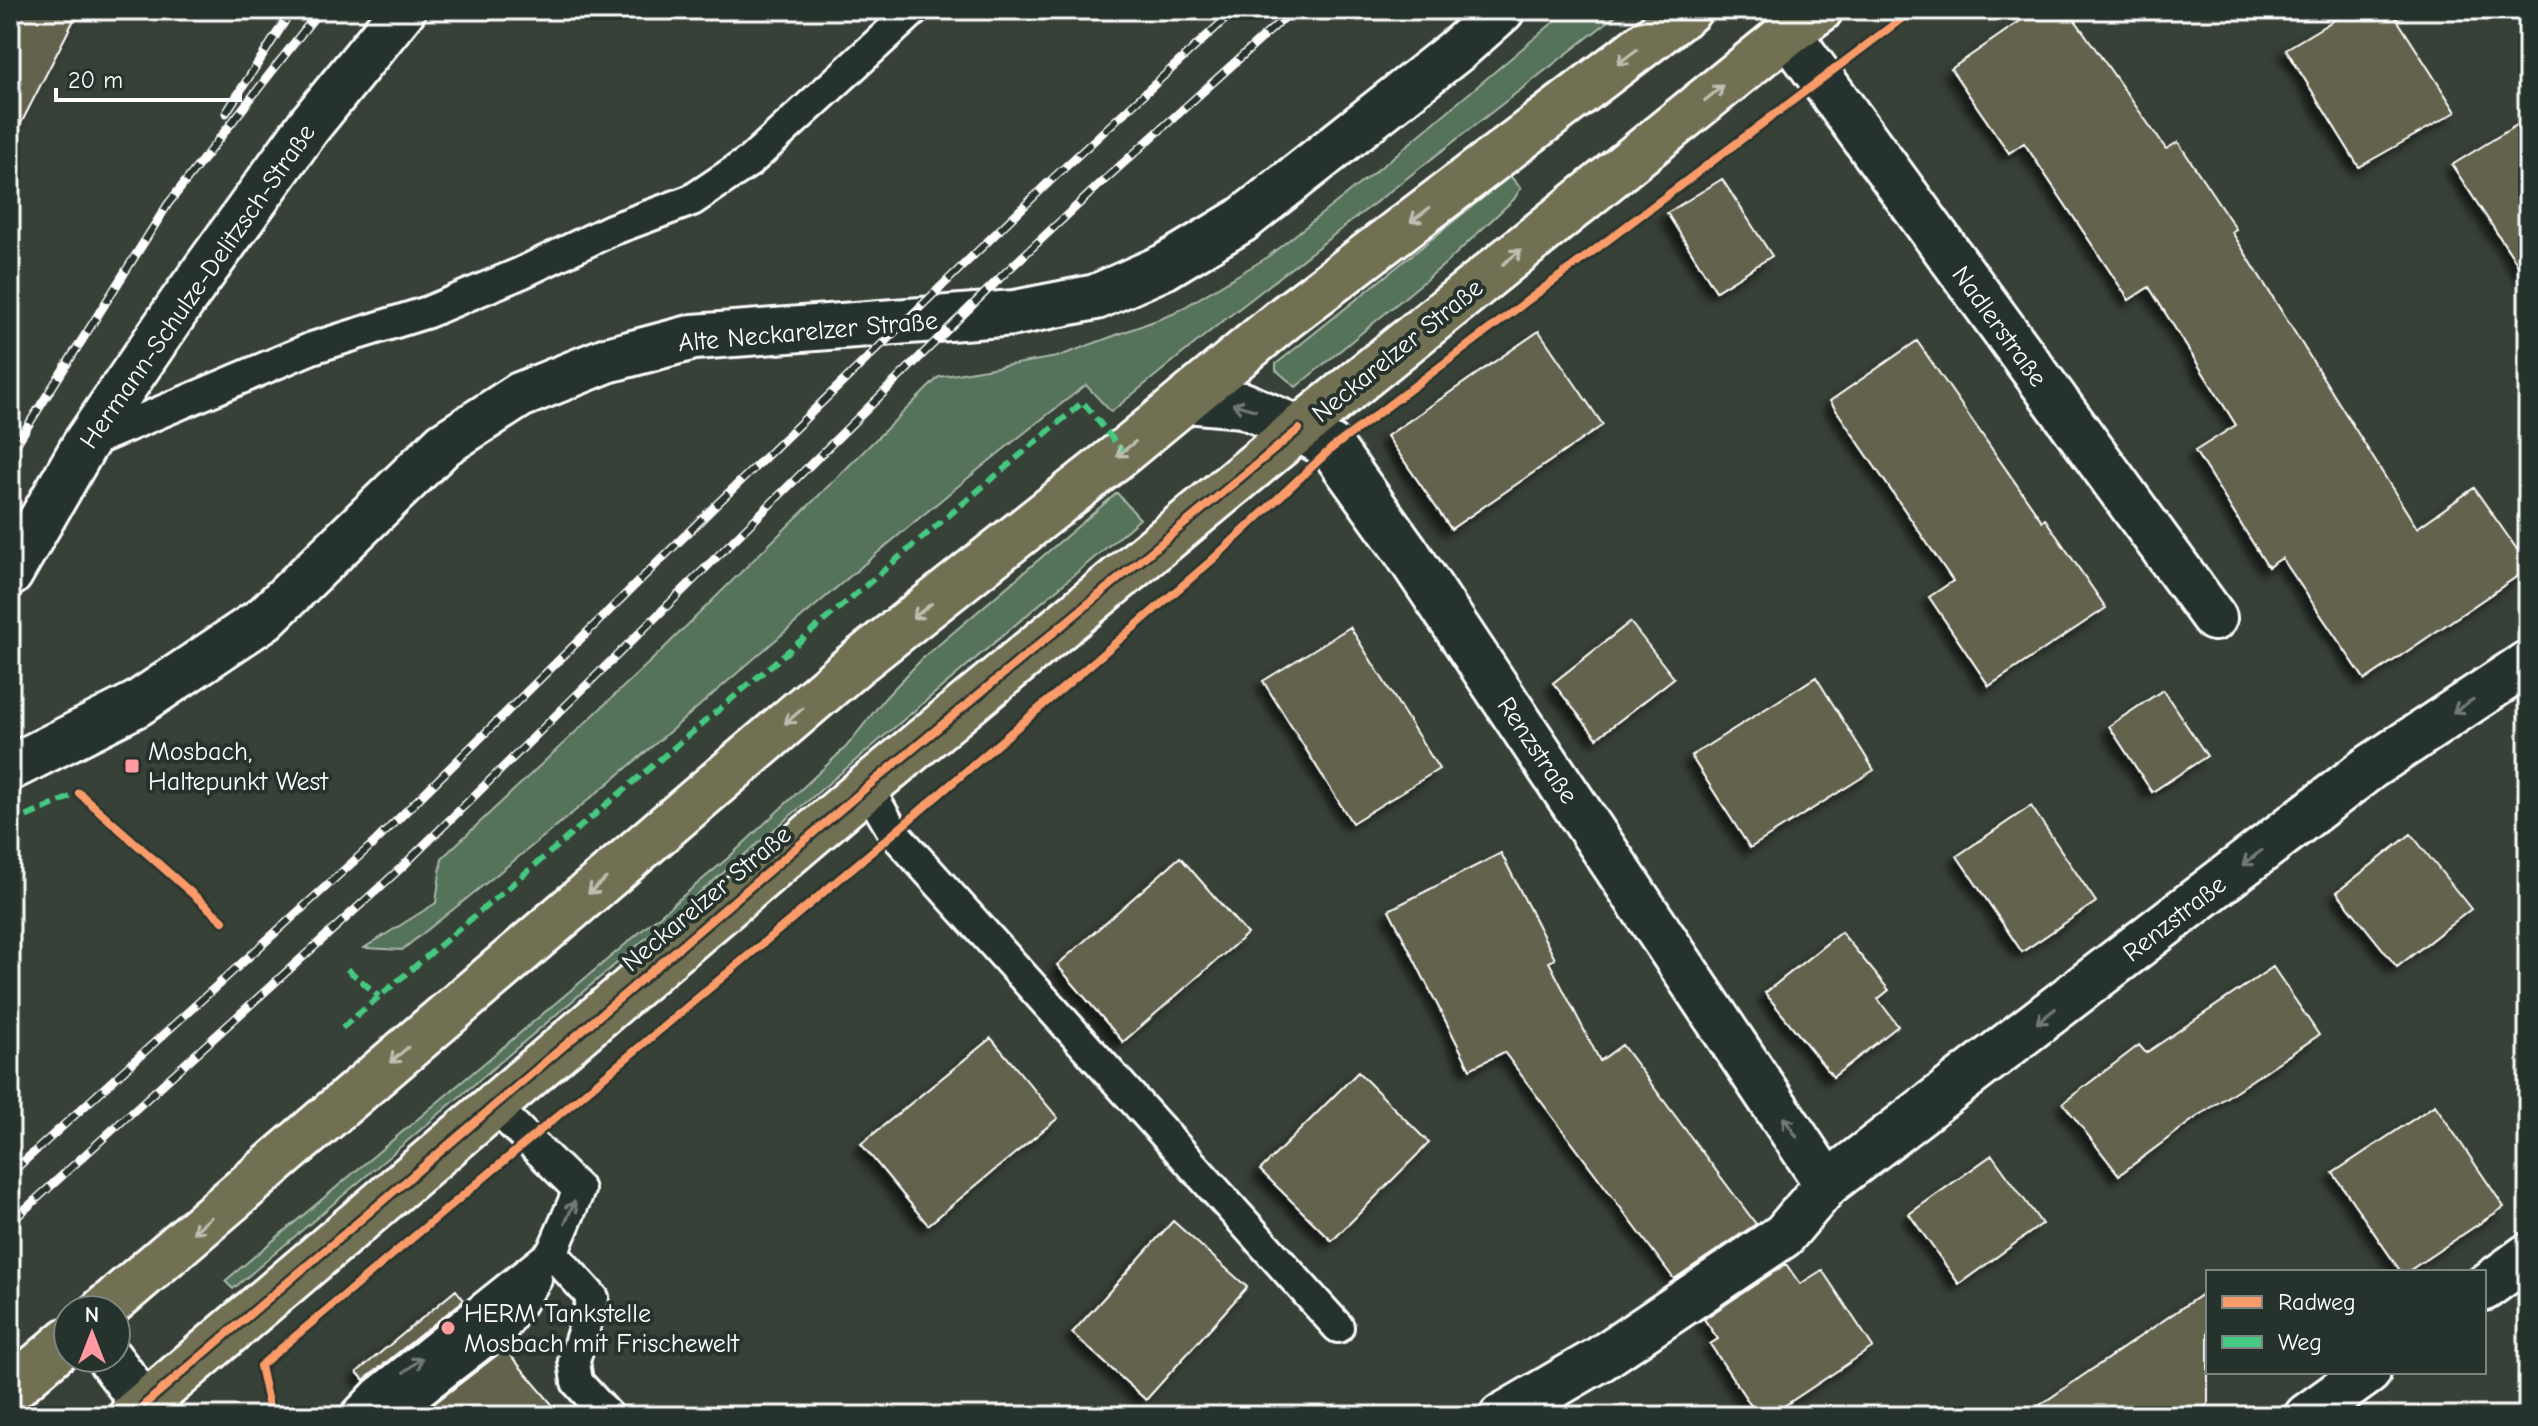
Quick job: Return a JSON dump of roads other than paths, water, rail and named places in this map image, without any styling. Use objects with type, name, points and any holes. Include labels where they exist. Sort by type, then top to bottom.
[{"type":"main road","points":[[122,1294],[853,666],[1286,317],[1689,10]]},
{"type":"main road","name":"Neckarelzer Straße","points":[[143,1412],[867,787],[1299,429],[1804,22]]},
{"type":"main road","points":[[10,1390],[52,1354]]},
{"type":"street","name":"Hermann-Schulze-Delitzsch-Straße","points":[[10,574],[85,444],[182,302],[308,127],[403,10]]},
{"type":"street","name":"Alte Neckarelzer Straße","points":[[10,768],[137,704],[265,618],[444,444],[520,395],[607,360],[694,337],[1015,313],[1096,297],[1164,267],[1242,220],[1457,50],[1502,10]]},
{"type":"street","name":"Nadlerstraße","points":[[1804,22],[2214,618]]},
{"type":"street","name":"Renzstraße","points":[[1186,400],[1243,405],[1299,429],[1332,448],[1405,550],[1827,1184]]},
{"type":"street","name":"Renzstraße","points":[[1502,1416],[1600,1359],[1784,1235],[1827,1184],[2369,768],[2528,663]]},
{"type":"street","points":[[2486,1287],[2528,1256]]},
{"type":"street","points":[[119,1374],[143,1412]]},
{"type":"street","points":[[2307,1416],[2365,1374]]},
{"type":"lane","points":[[85,444],[312,348],[428,312],[521,273],[611,230],[692,200],[750,161],[914,10]]},
{"type":"lane","points":[[867,787],[894,833],[1338,1327]]},
{"type":"lane","points":[[385,1416],[505,1326],[552,1253],[579,1190],[494,1106]]},
{"type":"lane","points":[[355,1416],[376,1394],[552,1253]]},
{"type":"lane","points":[[552,1253],[593,1298],[574,1361],[577,1382],[608,1416]]},
{"type":"railway","points":[[226,113],[292,10]]},
{"type":"railway","points":[[10,454],[168,204],[320,10]]},
{"type":"railway","points":[[10,1174],[376,841],[1049,182],[1235,10]]},
{"type":"railway","points":[[10,1223],[402,867],[1005,273],[1293,10]]},
{"type":"place","name":"Mosbach, Haltepunkt West","points":[[132,766]]},
{"type":"place","name":"HERM Tankstelle Mosbach mit Frischewelt","points":[[448,1328]]}]
